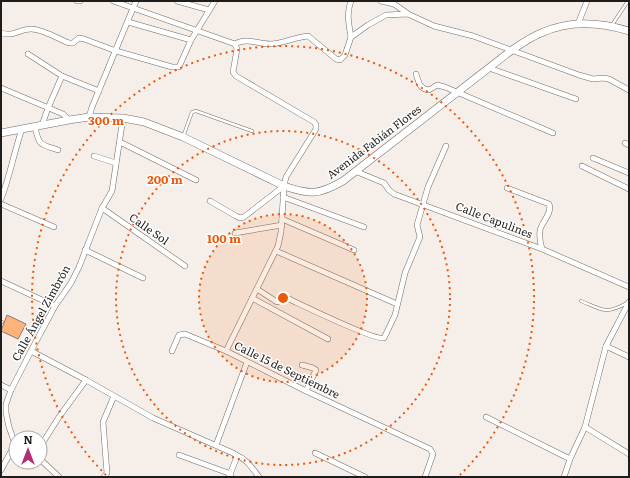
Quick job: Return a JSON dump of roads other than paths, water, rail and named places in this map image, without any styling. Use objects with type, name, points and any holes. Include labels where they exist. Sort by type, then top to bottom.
[{"type":"main road","name":"Avenida Fabián Flores","points":[[1,133],[89,117],[123,118],[144,122],[182,137],[284,186],[299,191],[321,192],[343,181],[512,50],[544,32],[578,24],[595,23],[611,25],[629,31]]},
{"type":"street","points":[[113,1],[197,29],[235,44],[237,49],[233,72],[236,76],[314,122],[316,125],[316,129],[286,177],[284,186],[244,217],[240,218],[210,201]]},
{"type":"street","points":[[89,117],[136,1]]},
{"type":"street","points":[[177,1],[209,10]]},
{"type":"street","points":[[1,33],[14,34],[31,29],[39,30],[69,44],[73,43],[79,38],[116,51],[172,67],[179,67],[197,29],[215,1]]},
{"type":"street","points":[[235,44],[239,41],[245,41],[271,44],[308,36],[336,59],[340,60],[345,55],[351,37],[348,22],[349,6],[351,1]]},
{"type":"street","points":[[381,1],[394,4],[408,14],[434,26],[473,36],[579,75],[594,79],[609,79],[629,90]]},
{"type":"street","points":[[578,24],[587,1]]},
{"type":"street","points":[[351,37],[386,15],[408,14]]},
{"type":"street","points":[[128,22],[191,40]]},
{"type":"street","points":[[28,54],[62,76],[99,91]]},
{"type":"street","points":[[489,68],[576,99]]},
{"type":"street","points":[[416,74],[420,87],[424,90],[429,90],[437,85],[553,132]]},
{"type":"street","points":[[58,150],[41,145],[38,140],[38,126],[48,108],[62,76]]},
{"type":"street","points":[[1,88],[63,114],[69,120]]},
{"type":"street","name":"Calle Ángel Zimbrón","points":[[11,430],[6,413],[6,404],[11,390],[55,306],[71,283],[102,208],[112,191],[123,118]]},
{"type":"street","points":[[1,199],[9,178],[15,150],[22,129]]},
{"type":"street","points":[[120,142],[196,180]]},
{"type":"street","points":[[256,289],[277,302],[289,299],[380,339],[384,338],[395,315],[405,274],[420,237],[418,225],[428,187],[446,146]]},
{"type":"street","points":[[94,156],[116,163]]},
{"type":"street","points":[[593,158],[629,173]]},
{"type":"street","points":[[582,166],[629,189]]},
{"type":"street","name":"Calle Capulines","points":[[355,171],[384,183],[394,194],[542,249],[629,287]]},
{"type":"street","name":"Calle 15 de Septiembre","points":[[284,186],[280,239],[276,251],[226,351],[306,391],[430,449],[433,454],[425,477]]},
{"type":"street","points":[[507,188],[549,204],[550,210],[541,228],[539,236],[542,249]]},
{"type":"street","points":[[283,197],[364,227]]},
{"type":"street","points":[[1,204],[54,227]]},
{"type":"street","name":"Calle Sol","points":[[102,208],[185,266]]},
{"type":"street","points":[[235,233],[282,222],[354,250]]},
{"type":"street","points":[[85,250],[143,278]]},
{"type":"street","points":[[276,251],[398,304]]},
{"type":"street","points":[[1,281],[55,306]]},
{"type":"street","points":[[252,298],[328,339]]},
{"type":"street","points":[[564,477],[570,459],[585,427],[606,346],[629,302]]},
{"type":"street","points":[[172,351],[179,335],[185,334],[226,351]]},
{"type":"street","points":[[606,346],[629,357]]},
{"type":"street","points":[[31,351],[153,418],[241,457],[259,477]]},
{"type":"street","points":[[216,445],[247,362]]},
{"type":"street","points":[[302,365],[316,370],[306,391]]},
{"type":"street","points":[[48,434],[86,380]]},
{"type":"street","points":[[1,385],[11,390]]},
{"type":"street","points":[[104,477],[106,473],[103,422],[114,396]]},
{"type":"street","points":[[486,417],[570,459]]},
{"type":"street","points":[[585,427],[629,454]]},
{"type":"street","points":[[315,452],[366,477]]},
{"type":"street","points":[[179,455],[230,476],[236,455]]},
{"type":"street","name":"Calle Ángel Zimbrón","points":[[1,470],[8,458]]},
{"type":"street","points":[[48,467],[59,477]]},
{"type":"lane","points":[[611,25],[628,1]]},
{"type":"lane","points":[[182,137],[192,112],[196,111],[252,131]]},
{"type":"lane","points":[[581,301],[606,311],[620,307],[629,302]]}]
